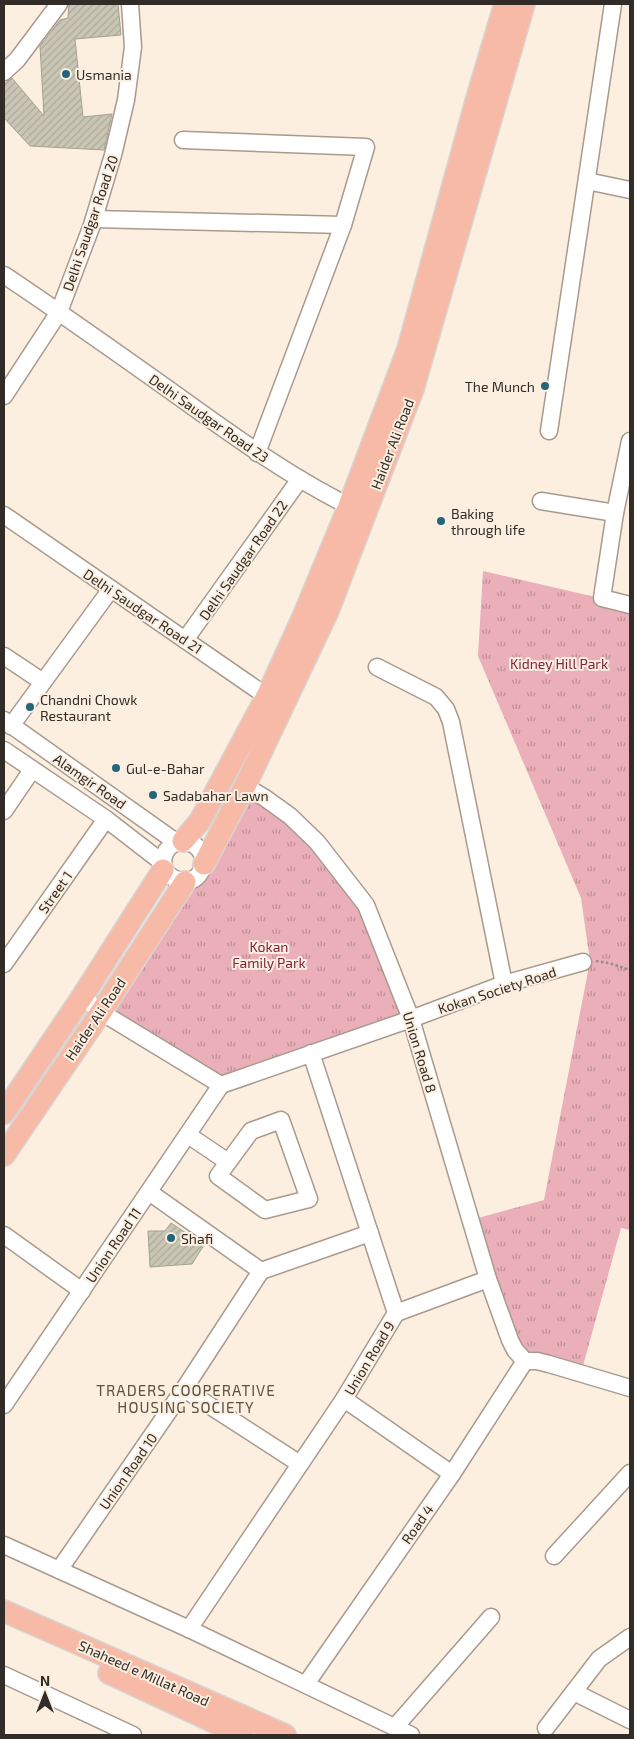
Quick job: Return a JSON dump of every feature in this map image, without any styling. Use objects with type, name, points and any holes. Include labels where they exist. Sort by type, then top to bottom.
[{"type":"main road","name":"Haider Ali Road","points":[[180,842],[200,821],[275,702],[328,611],[357,510],[408,349],[477,98],[505,4]]},
{"type":"main road","name":"Haider Ali Road","points":[[357,510],[413,389],[524,4]]},
{"type":"main road","name":"Haider Ali Road","points":[[204,864],[245,786],[275,702]]},
{"type":"main road","name":"Haider Ali Road","points":[[4,1112],[82,997],[163,867]]},
{"type":"main road","name":"Haider Ali Road","points":[[4,1154],[101,1012],[185,882]]},
{"type":"main road","name":"Shaheed e Millat Road","points":[[4,1611],[285,1735]]},
{"type":"main road","name":"Shaheed e Millat Road","points":[[4,1626],[242,1735]]},
{"type":"street","points":[[4,72],[17,60],[59,4]]},
{"type":"street","name":"Delhi Saudgar Road 20","points":[[4,396],[59,312],[94,219],[113,155],[126,100],[133,47],[130,4]]},
{"type":"street","points":[[549,431],[588,181],[613,4]]},
{"type":"street","points":[[183,140],[366,146],[343,225],[257,453]]},
{"type":"street","points":[[588,181],[630,190]]},
{"type":"street","points":[[94,219],[343,225]]},
{"type":"street","name":"Delhi Saudgar Road 23","points":[[4,275],[257,453],[357,510]]},
{"type":"street","points":[[630,441],[615,513],[602,598],[630,605]]},
{"type":"street","name":"Delhi Saudgar Road 22","points":[[186,640],[300,479]]},
{"type":"street","points":[[541,500],[615,513]]},
{"type":"street","name":"Delhi Saudgar Road 21","points":[[4,516],[275,702]]},
{"type":"street","points":[[8,723],[43,682],[111,589]]},
{"type":"street","points":[[4,656],[43,682]]},
{"type":"street","points":[[377,667],[436,697],[446,709],[451,722],[504,984]]},
{"type":"street","name":"Alamgir Road","points":[[8,723],[180,842]]},
{"type":"street","name":"Alamgir Road","points":[[4,750],[106,819],[163,867]]},
{"type":"street","points":[[4,811],[32,770]]},
{"type":"street","name":"Union Road 8","points":[[245,786],[265,798],[297,822],[317,842],[366,905],[411,1019],[488,1279],[510,1340],[515,1350],[525,1361]]},
{"type":"street","name":"Street 1","points":[[4,964],[106,819]]},
{"type":"street","points":[[180,842],[190,842],[199,848],[203,855],[204,864],[202,871],[192,880],[185,882],[172,878],[163,867],[165,851],[180,842]]},
{"type":"street","name":"Kokan Society Road","points":[[221,1085],[411,1019],[504,984],[583,962]]},
{"type":"street","points":[[82,997],[101,1012],[221,1085]]},
{"type":"street","name":"Union Road 9","points":[[188,1629],[344,1399],[396,1313],[311,1053]]},
{"type":"street","name":"Union Road 11","points":[[4,1405],[221,1085]]},
{"type":"street","points":[[281,1120],[309,1199],[264,1210],[218,1176],[228,1162],[251,1131],[281,1120]]},
{"type":"street","points":[[188,1135],[228,1162]]},
{"type":"street","points":[[149,1192],[261,1271],[370,1233]]},
{"type":"street","points":[[4,1234],[82,1291]]},
{"type":"street","name":"Union Road 10","points":[[60,1570],[184,1389],[261,1271]]},
{"type":"street","points":[[396,1313],[488,1279]]},
{"type":"street","points":[[525,1361],[549,1364],[630,1388]]},
{"type":"street","name":"Road 4","points":[[306,1684],[452,1474],[525,1361]]},
{"type":"street","points":[[184,1389],[300,1464]]},
{"type":"street","points":[[344,1399],[452,1474]]},
{"type":"street","points":[[554,1556],[630,1473]]},
{"type":"street","points":[[4,1545],[306,1684],[411,1735]]},
{"type":"street","points":[[395,1727],[491,1617]]},
{"type":"street","points":[[546,1728],[599,1659],[630,1637]]},
{"type":"street","points":[[4,1675],[133,1735]]},
{"type":"street","points":[[574,1692],[630,1720]]},
{"type":"path","points":[[583,962],[609,963],[630,970]]},
{"type":"green space","name":"Kidney Hill Park","points":[[483,571],[630,605],[630,1230],[621,1228],[581,1373],[525,1361],[471,1220],[544,1200],[590,961],[581,898],[478,656]]},
{"type":"green space","name":"Kokan Family Park","points":[[245,786],[290,816],[366,905],[411,1019],[221,1085],[101,1012],[218,837]]},
{"type":"building","name":"Usmania","points":[[69,4],[118,4],[121,35],[75,39],[83,117],[112,114],[104,150],[30,146],[4,118],[4,84],[12,78],[44,116],[40,46],[60,20],[68,18]]},
{"type":"building","name":"Shafi","points":[[171,1223],[204,1245],[192,1264],[150,1267],[148,1231],[165,1231]]},
{"type":"place","name":"Usmania","points":[[66,74]]},
{"type":"place","name":"The Munch","points":[[545,386]]},
{"type":"place","name":"Baking through life","points":[[441,521]]},
{"type":"place","name":"Chandni Chowk Restaurant","points":[[30,707]]},
{"type":"place","name":"Gul-e-Bahar","points":[[116,768]]},
{"type":"place","name":"Sadabahar Lawn","points":[[153,795]]},
{"type":"place","name":"Shafi","points":[[171,1238]]},
{"type":"district","name":"TRADERS COOPERATIVE HOUSING SOCIETY","points":[[186,1398]]}]
